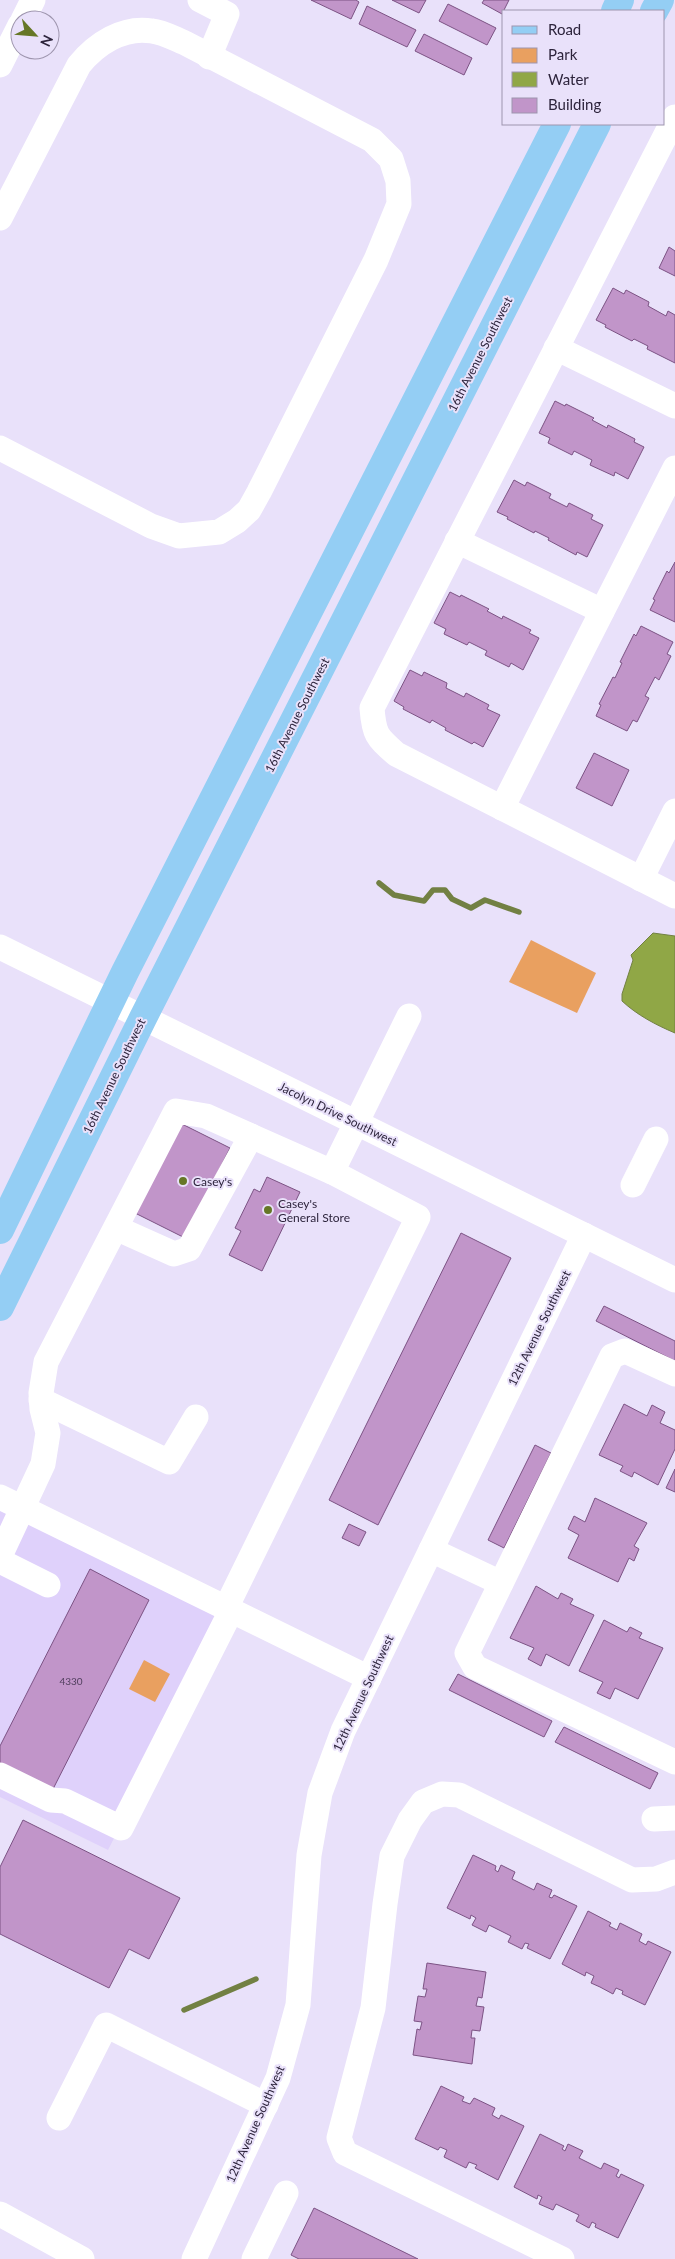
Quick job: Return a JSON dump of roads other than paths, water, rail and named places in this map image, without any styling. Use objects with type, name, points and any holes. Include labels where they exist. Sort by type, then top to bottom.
[{"type":"main road","points":[[0,1230],[110,1001],[556,125]]},
{"type":"main road","name":"16th Avenue Southwest","points":[[0,1307],[143,1018],[596,125]]},
{"type":"street","points":[[200,0],[227,14],[209,56]]},
{"type":"street","points":[[0,218],[79,65],[90,51],[104,41],[127,32],[152,31],[185,43],[372,140],[391,159],[398,181],[399,204],[376,260],[259,492],[249,510],[237,521],[219,532],[179,536],[150,526],[0,448]]},
{"type":"street","points":[[0,65],[10,45]]},
{"type":"street","points":[[675,117],[667,151],[556,348],[372,708],[373,728],[380,740],[396,754],[675,896]]},
{"type":"street","points":[[556,348],[675,406]]},
{"type":"street","points":[[502,808],[675,468]]},
{"type":"street","points":[[457,541],[602,611]]},
{"type":"street","points":[[641,879],[675,811]]},
{"type":"street","name":"Jacolyn Drive Southwest","points":[[0,947],[674,1278]]},
{"type":"street","points":[[332,1172],[409,1016]]},
{"type":"street","points":[[0,1556],[24,1509],[43,1464],[47,1449],[48,1432],[42,1400],[46,1362],[176,1111],[206,1116],[332,1172],[418,1217],[229,1610],[121,1828],[65,1801],[51,1800],[0,1775]]},
{"type":"street","points":[[116,1228],[174,1254],[189,1249],[251,1136]]},
{"type":"street","points":[[633,1185],[656,1138]]},
{"type":"street","name":"12th Avenue Southwest","points":[[194,2259],[278,2078],[298,2005],[309,1855],[320,1793],[343,1731],[584,1235]]},
{"type":"street","points":[[675,1374],[625,1351],[612,1356],[467,1653],[475,1667],[675,1762]]},
{"type":"street","points":[[42,1400],[169,1462],[196,1417]]},
{"type":"street","points":[[0,1497],[369,1678]]},
{"type":"street","points":[[431,1550],[501,1583]]},
{"type":"street","points":[[0,1561],[48,1585]]},
{"type":"street","points":[[562,2259],[345,2153],[339,2138],[374,2008],[392,1856],[410,1820],[423,1802],[442,1794],[459,1795],[632,1880],[656,1879],[675,1872]]},
{"type":"street","points":[[59,2118],[107,2024],[266,2105]]},
{"type":"street","points":[[254,2259],[286,2193]]},
{"type":"street","points":[[3,2224],[82,2259]]},
{"type":"water","points":[[653,933],[675,936],[675,1033],[647,1019],[622,1001],[622,994],[633,960],[631,955]]},
{"type":"waterway","points":[[379,883],[394,895],[424,901],[433,890],[445,890],[452,899],[471,908],[485,900],[519,912]]},
{"type":"waterway","points":[[184,2010],[256,1979]]},
{"type":"place","name":"Casey's","points":[[183,1181]]},
{"type":"place","name":"Casey's General Store","points":[[268,1210]]}]
